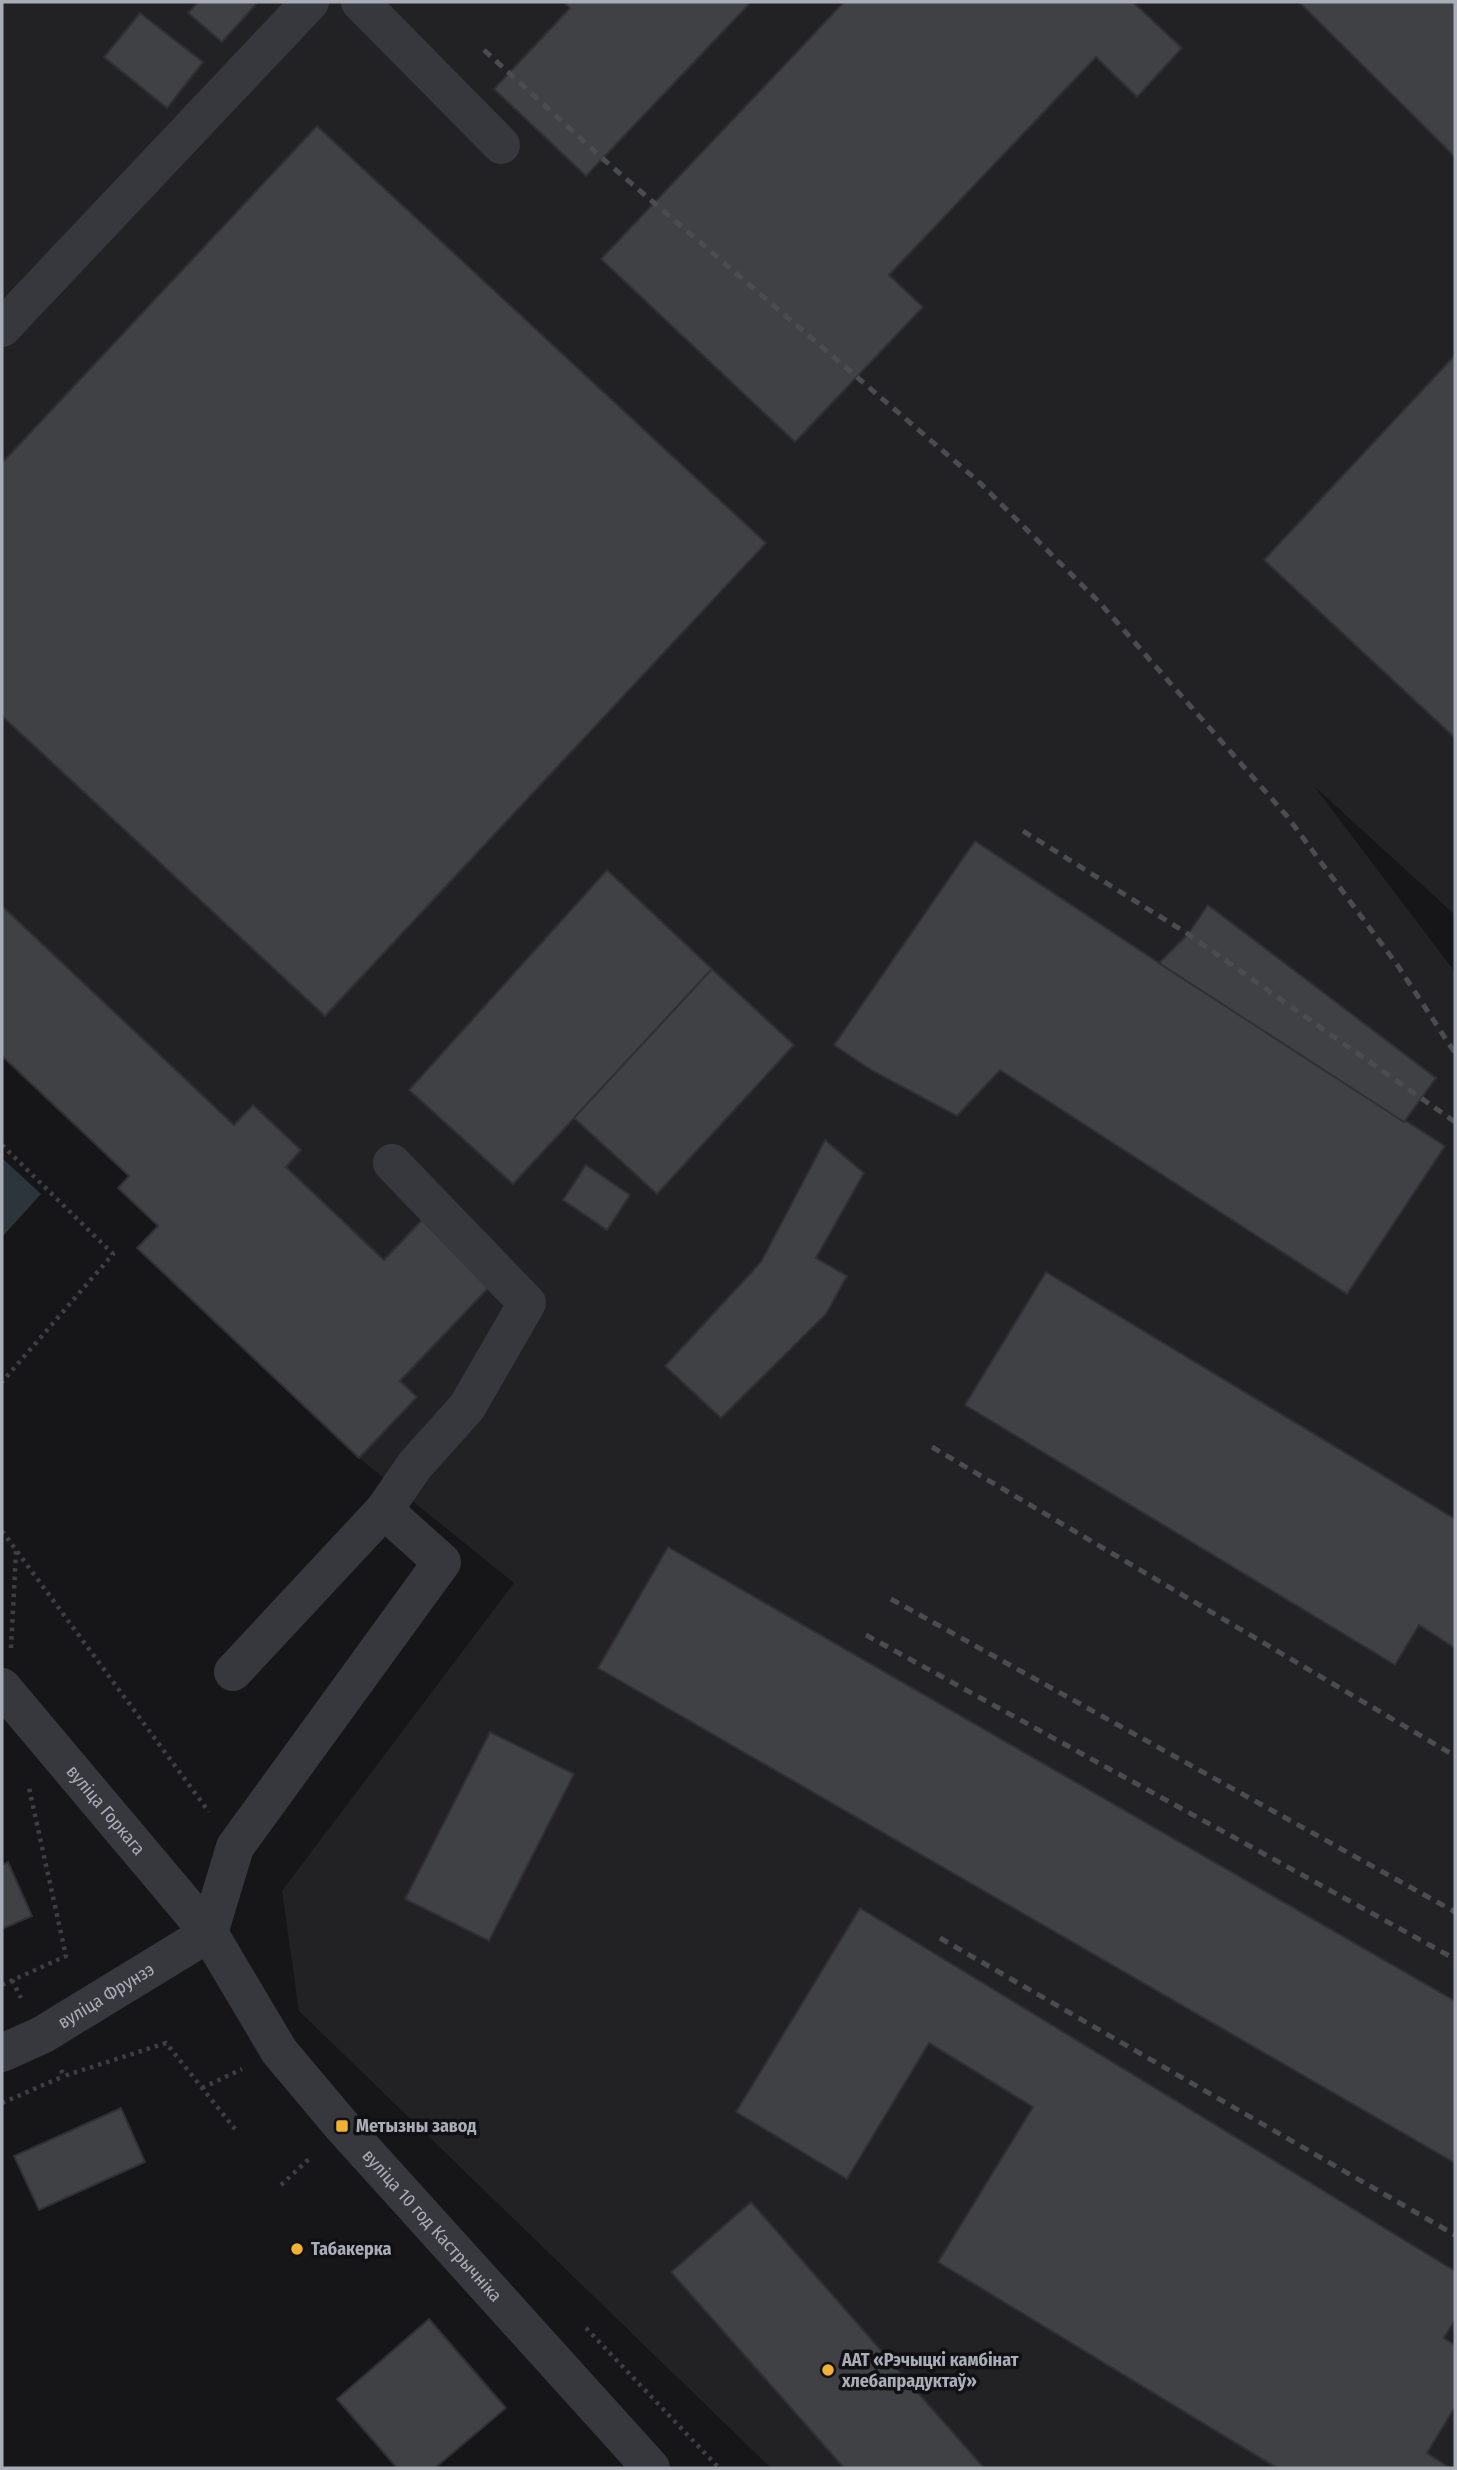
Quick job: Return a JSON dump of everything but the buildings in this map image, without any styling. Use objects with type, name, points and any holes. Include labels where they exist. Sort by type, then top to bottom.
[{"type":"street","points":[[2,328],[310,2]]},
{"type":"street","points":[[360,2],[501,145]]},
{"type":"street","points":[[233,1672],[384,1510],[415,1465],[467,1407],[527,1303],[392,1163]]},
{"type":"street","points":[[209,1933],[235,1847],[442,1562],[384,1510]]},
{"type":"street","name":"вуліца Горкага","points":[[2,1687],[209,1933]]},
{"type":"street","name":"вуліца Фрунзэ","points":[[2,2053],[42,2035],[209,1933]]},
{"type":"street","name":"вуліца 10 год Кастрычніка","points":[[209,1933],[279,2051],[342,2126],[651,2468]]},
{"type":"path","points":[[2,1145],[113,1254],[2,1382]]},
{"type":"path","points":[[2,1531],[235,1847]]},
{"type":"path","points":[[12,1980],[64,2076],[166,2043],[235,2129]]},
{"type":"shaded area","points":[[2,2],[1455,2],[1455,915],[1314,786],[1455,972],[1455,2468],[771,2468],[299,2011],[282,1891],[514,1583],[359,1458],[137,1248],[158,1226],[118,1188],[129,1175],[2,1056]]},
{"type":"shaded area","points":[[2,1158],[41,1194],[2,1237]]},
{"type":"railway","points":[[484,50],[603,159],[978,481],[1100,603],[1286,815],[1398,966],[1455,1053]]},
{"type":"railway","points":[[1023,831],[1188,934],[1455,1122]]},
{"type":"railway","points":[[932,1447],[1455,1756]]},
{"type":"railway","points":[[891,1599],[1455,1912]]},
{"type":"railway","points":[[866,1635],[1455,1959]]},
{"type":"railway","points":[[940,1938],[1455,2235]]},
{"type":"place","name":"Метызны завод","points":[[342,2126]]},
{"type":"place","name":"Табакерка","points":[[297,2249]]},
{"type":"place","name":"ААТ «Рэчыцкі камбінат хлебапрадуктаў»","points":[[828,2370]]}]
